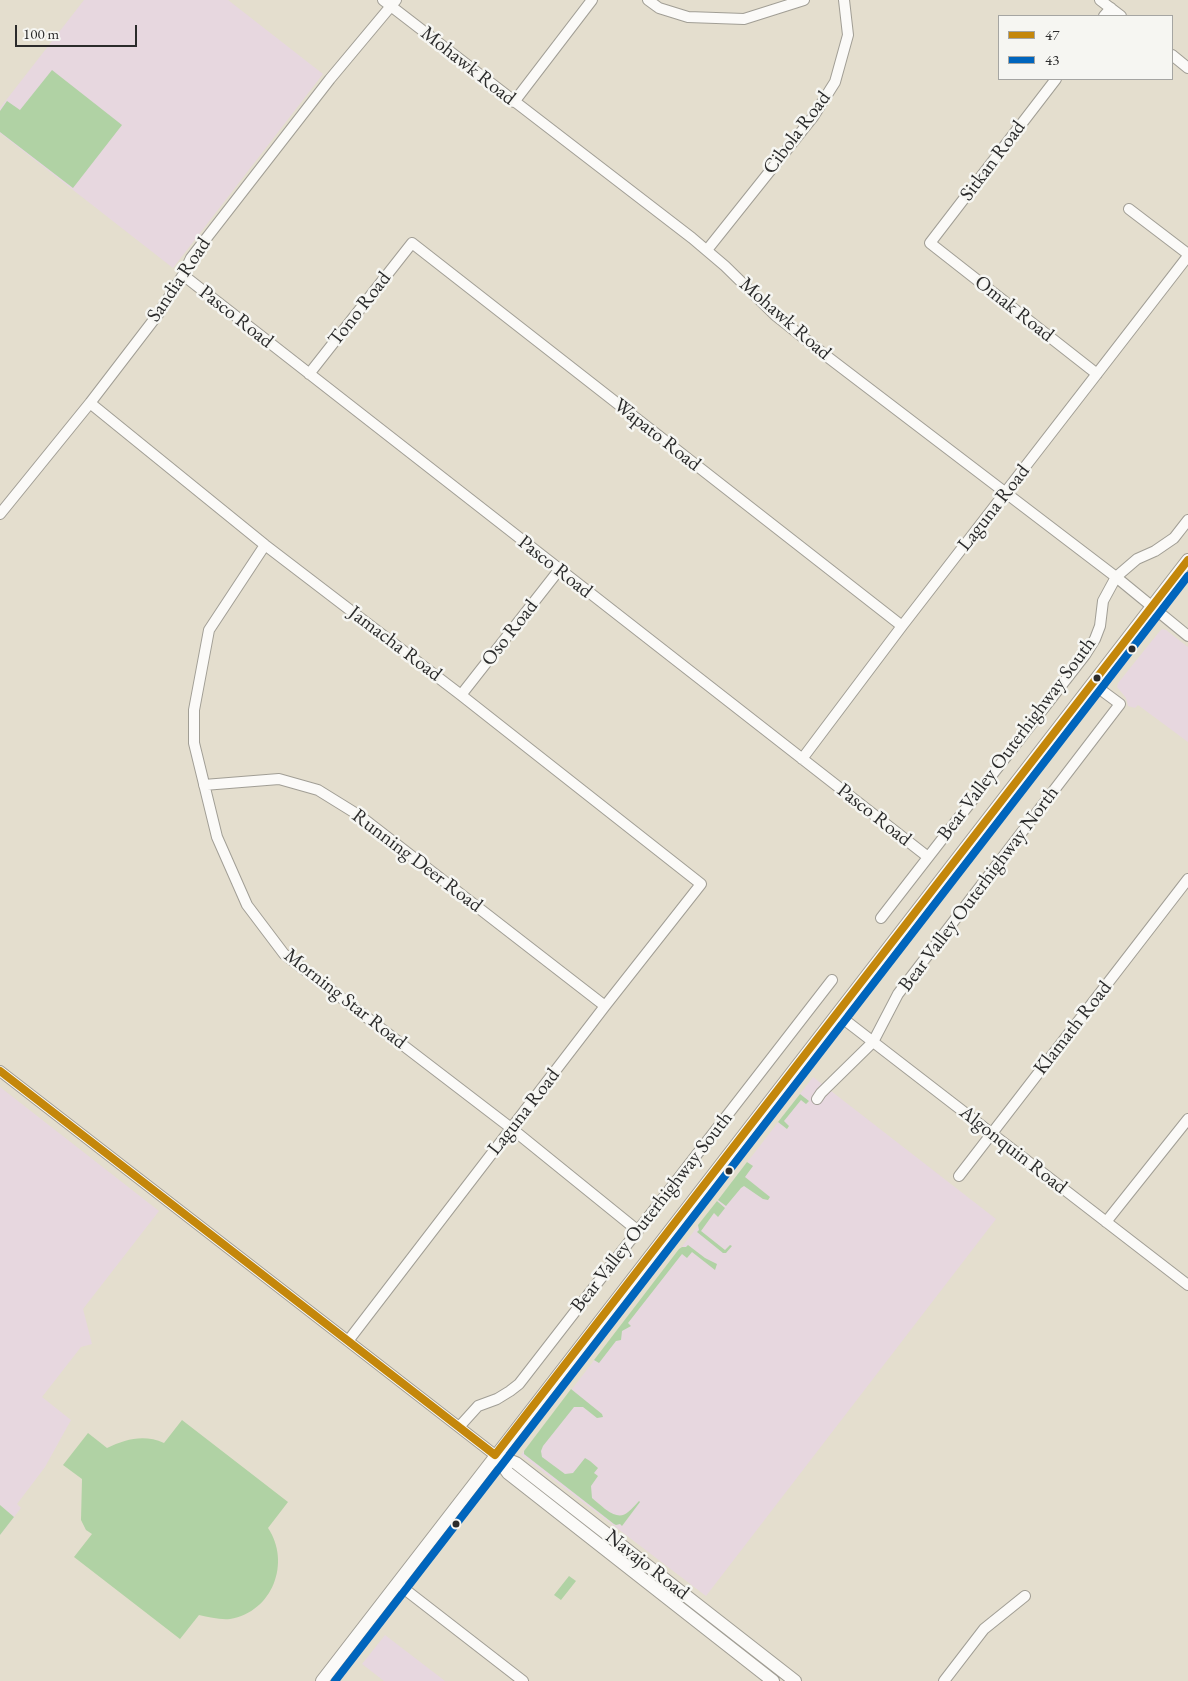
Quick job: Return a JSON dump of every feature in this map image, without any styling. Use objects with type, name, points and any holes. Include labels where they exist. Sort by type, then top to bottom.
[{"type":"main road","points":[[322,1681],[1188,560]]},
{"type":"main road","name":"Navajo Road","points":[[495,1455],[508,1473],[773,1681]]},
{"type":"main road","name":"Navajo Road","points":[[495,1455],[516,1463],[796,1681]]},
{"type":"street","points":[[514,102],[592,0]]},
{"type":"street","points":[[648,0],[659,8],[688,17],[744,18],[804,0]]},
{"type":"street","name":"Cibola Road","points":[[707,250],[813,117],[835,82],[848,35],[844,0]]},
{"type":"street","points":[[1100,0],[1107,12]]},
{"type":"street","name":"Mohawk Road","points":[[390,2],[514,102],[707,250],[775,315],[829,358],[1116,576],[1188,636]]},
{"type":"street","name":"Sandia Road","points":[[0,514],[90,403],[159,313],[197,250],[390,2]]},
{"type":"street","points":[[1173,56],[1188,68]]},
{"type":"street","name":"Sitkan Road","points":[[930,243],[1055,80]]},
{"type":"street","points":[[1129,209],[1188,255]]},
{"type":"street","name":"Omak Road","points":[[930,243],[1097,374]]},
{"type":"street","name":"Tono Road","points":[[309,374],[412,244]]},
{"type":"street","name":"Wapato Road","points":[[412,244],[902,626]]},
{"type":"street","name":"Laguna Road","points":[[802,759],[1188,255]]},
{"type":"street","name":"Pasco Road","points":[[183,275],[928,857]]},
{"type":"street","name":"Jamacha Road","points":[[90,403],[265,545],[462,695],[701,884]]},
{"type":"street","name":"Bear Valley Outerhighway South","points":[[881,918],[1085,655],[1095,640],[1100,626],[1103,601],[1116,576],[1137,559],[1155,551],[1174,538],[1188,520]]},
{"type":"street","name":"Morning Star Road","points":[[265,545],[209,630],[194,710],[194,742],[217,838],[247,905],[284,954],[511,1128],[637,1230]]},
{"type":"street","name":"Oso Road","points":[[462,695],[559,570]]},
{"type":"street","name":"Bear Valley Outerhighway North","points":[[816,1099],[873,1042],[898,994],[1120,704],[1094,684]]},
{"type":"street","name":"Running Deer Road","points":[[204,785],[279,779],[318,790],[360,816],[605,1006]]},
{"type":"street","name":"Klamath Road","points":[[958,1176],[1188,879]]},
{"type":"street","name":"Laguna Road","points":[[348,1341],[701,884]]},
{"type":"street","name":"Bear Valley Outerhighway South","points":[[459,1427],[478,1406],[503,1395],[519,1384],[832,980]]},
{"type":"street","name":"Algonquin Road","points":[[838,1014],[1188,1285]]},
{"type":"street","name":"Navajo Road","points":[[0,1071],[495,1455]]},
{"type":"street","points":[[1106,1222],[1188,1119]]},
{"type":"street","points":[[398,1584],[523,1681]]},
{"type":"street","points":[[944,1681],[984,1629],[1025,1596]]},
{"type":"shaded area","points":[[84,0],[228,0],[323,74],[173,268],[0,133],[0,108]]},
{"type":"shaded area","points":[[1162,629],[1188,647],[1188,742],[1138,705],[1135,708],[1128,706],[1126,698],[1117,687],[1118,683]]},
{"type":"shaded area","points":[[813,1077],[996,1219],[706,1596],[521,1455]]},
{"type":"shaded area","points":[[0,1087],[159,1211],[83,1309],[92,1344],[81,1347],[42,1397],[71,1420],[45,1467],[17,1504],[21,1508],[0,1535]]},
{"type":"shaded area","points":[[385,1635],[445,1681],[384,1681],[362,1664]]},
{"type":"green space","points":[[52,70],[122,125],[73,188],[0,132],[0,111],[7,101],[20,110]]},
{"type":"green space","points":[[800,1094],[809,1101],[806,1104],[801,1100],[784,1121],[789,1126],[787,1129],[778,1122]]},
{"type":"green space","points":[[747,1162],[753,1166],[745,1177],[770,1197],[768,1200],[763,1199],[744,1186],[726,1206],[718,1200]]},
{"type":"green space","points":[[717,1201],[725,1208],[718,1217],[714,1213],[701,1231],[725,1250],[730,1245],[732,1246],[726,1253],[723,1253],[697,1232],[699,1230],[698,1225]]},
{"type":"green space","points":[[688,1245],[705,1258],[717,1264],[715,1270],[692,1252],[687,1258],[682,1254],[628,1323],[631,1326],[622,1331],[621,1340],[616,1341],[599,1363],[594,1360],[679,1249]]},
{"type":"green space","points":[[571,1389],[602,1414],[603,1417],[597,1418],[583,1407],[574,1407],[543,1446],[541,1451],[542,1457],[565,1474],[573,1473],[585,1458],[590,1461],[598,1468],[594,1473],[598,1476],[591,1486],[592,1498],[611,1513],[624,1515],[639,1501],[622,1526],[614,1524],[524,1454],[524,1451]]},
{"type":"green space","points":[[182,1420],[288,1502],[268,1528],[275,1541],[278,1556],[274,1584],[267,1596],[257,1607],[245,1614],[230,1619],[218,1619],[199,1615],[180,1639],[74,1557],[92,1534],[86,1530],[81,1520],[82,1479],[63,1465],[88,1433],[107,1448],[121,1442],[142,1438],[164,1443]]},
{"type":"green space","points":[[0,1505],[14,1517],[0,1535]]},
{"type":"green space","points":[[569,1576],[576,1581],[561,1600],[554,1595]]},
{"type":"transit line","name":"47","points":[[0,1071],[495,1455],[1188,560]]},
{"type":"transit line","name":"43","points":[[335,1681],[1188,576]]}]
